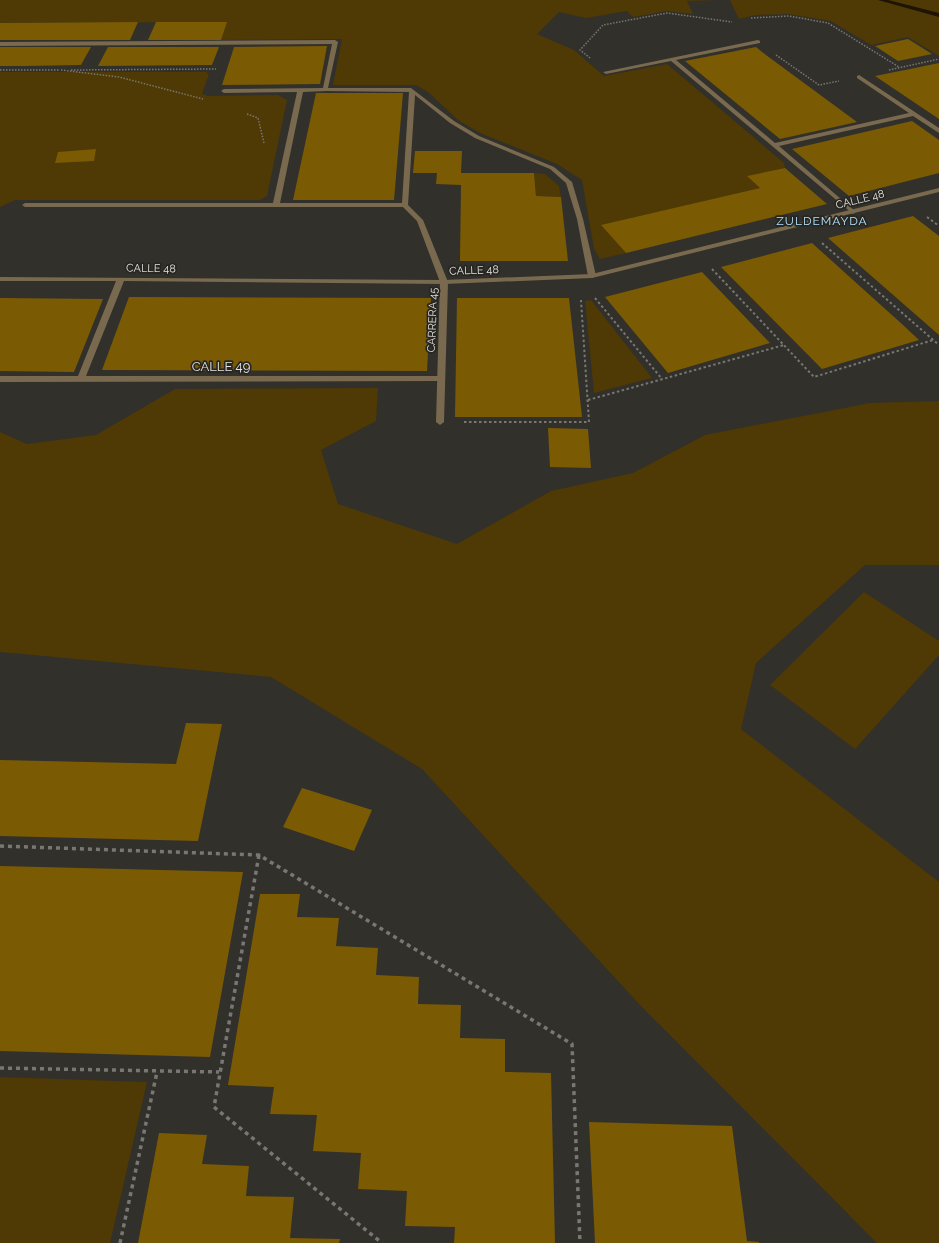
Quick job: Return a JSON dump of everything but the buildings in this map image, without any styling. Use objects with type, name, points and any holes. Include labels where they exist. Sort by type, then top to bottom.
[{"type":"street","points":[[0,44],[335,42],[325,90]]},
{"type":"street","points":[[606,72],[758,42]]},
{"type":"street","points":[[672,60],[854,212]]},
{"type":"street","points":[[859,77],[939,131]]},
{"type":"street","points":[[276,205],[300,90]]},
{"type":"street","points":[[25,205],[405,205],[410,90]]},
{"type":"street","points":[[224,91],[410,90],[420,96],[452,122],[477,137],[552,168],[569,182],[580,219],[592,276]]},
{"type":"street","points":[[775,145],[914,114]]},
{"type":"street","name":"CALLE 48","points":[[0,279],[444,282],[592,276],[939,190]]},
{"type":"street","name":"CARRERA 45","points":[[405,205],[420,220],[444,282],[440,422]]},
{"type":"street","points":[[82,378],[121,279]]},
{"type":"street","name":"CALLE 49","points":[[0,379],[441,378]]},
{"type":"path","points":[[580,50],[603,25],[667,13],[731,22],[737,21]]},
{"type":"path","points":[[751,18],[789,16],[828,23],[898,67],[939,59]]},
{"type":"path","points":[[758,42],[819,85]]},
{"type":"path","points":[[0,70],[217,69]]},
{"type":"path","points":[[60,70],[119,77],[206,100]]},
{"type":"path","points":[[245,114],[258,118],[265,146]]},
{"type":"path","points":[[801,225],[939,345]]},
{"type":"path","points":[[695,250],[814,377],[933,340]]},
{"type":"path","points":[[440,422],[589,422],[580,296],[592,276]]},
{"type":"path","points":[[580,296],[592,294],[662,379]]},
{"type":"path","points":[[588,400],[784,345]]},
{"type":"path","points":[[0,846],[259,855],[572,1044],[580,1243]]},
{"type":"path","points":[[259,855],[214,1107],[382,1243]]},
{"type":"path","points":[[0,1068],[220,1072]]},
{"type":"path","points":[[120,1243],[157,1072]]},
{"type":"shaded area","points":[[0,0],[717,0],[687,1],[693,14],[667,11],[633,17],[627,11],[586,18],[559,12],[537,34],[574,50],[604,76],[667,64],[784,163],[785,168],[748,176],[760,188],[602,226],[626,253],[600,259],[594,249],[582,180],[557,164],[480,133],[458,120],[428,92],[416,85],[333,85],[342,39],[221,40],[226,22],[0,23]]},
{"type":"shaded area","points":[[730,0],[939,0],[939,56],[908,37],[871,45],[831,21],[788,14],[756,15],[739,19]]},
{"type":"shaded area","points":[[0,72],[206,72],[209,74],[202,94],[208,96],[278,95],[287,100],[267,196],[260,200],[15,200],[0,207]]},
{"type":"shaded area","points":[[534,173],[545,174],[559,186],[561,197],[536,196]]},
{"type":"shaded area","points":[[591,300],[652,378],[594,393],[585,301]]},
{"type":"shaded area","points":[[378,388],[376,421],[321,450],[338,504],[457,544],[551,491],[633,473],[705,435],[870,403],[939,401],[939,565],[865,565],[756,663],[741,729],[939,882],[939,1243],[877,1243],[641,1006],[422,769],[271,677],[0,652],[0,432],[27,444],[96,435],[175,389]]},
{"type":"shaded area","points":[[864,592],[939,641],[939,655],[855,749],[770,685]]},
{"type":"shaded area","points":[[0,1077],[147,1082],[110,1243],[0,1243]]},
{"type":"waterway","points":[[881,0],[939,15]]},
{"type":"district","name":"ZULDEMAYDA","points":[[822,221]]}]
